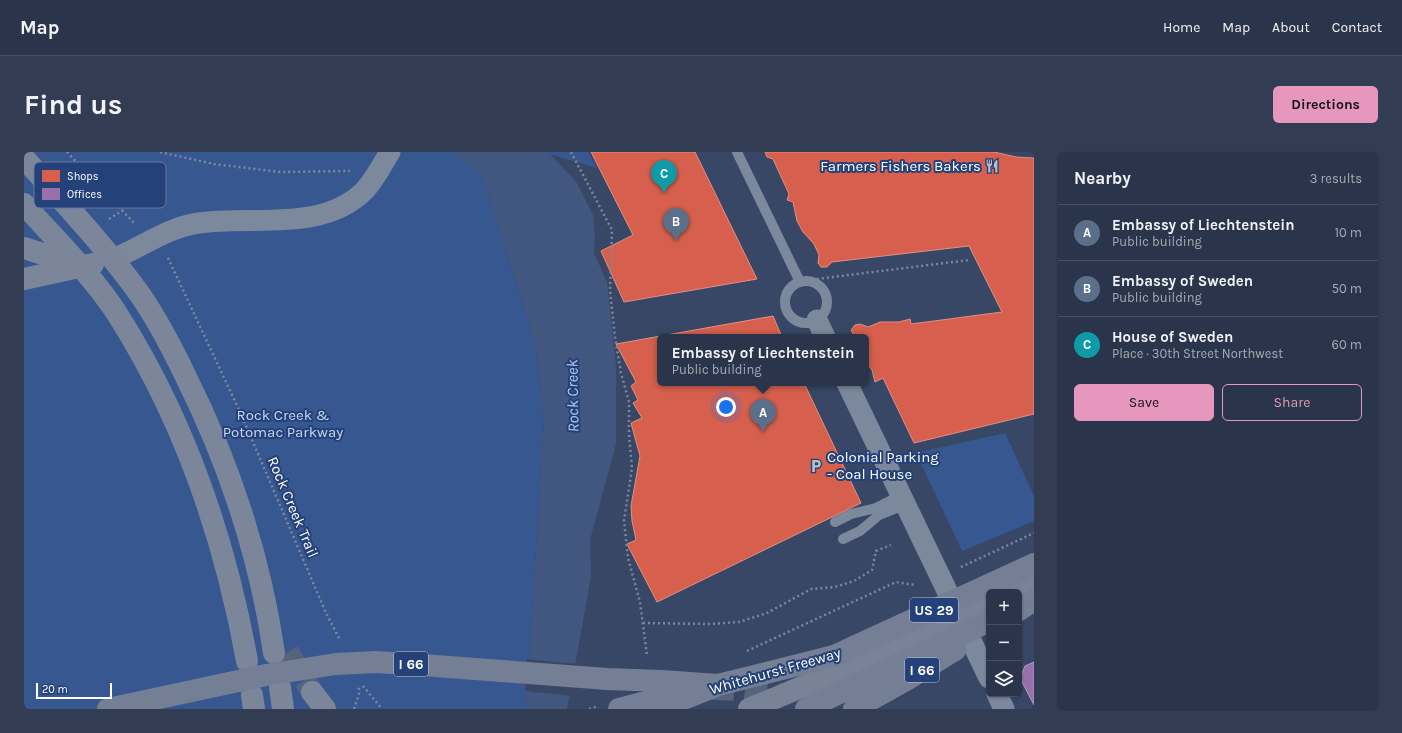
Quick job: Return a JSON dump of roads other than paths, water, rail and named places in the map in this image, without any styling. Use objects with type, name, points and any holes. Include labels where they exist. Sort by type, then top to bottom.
[{"type":"highway","name":"Whitehurst Freeway","points":[[611,707],[686,698],[718,685],[834,656],[1034,564]]},
{"type":"highway","points":[[1022,606],[1034,600]]},
{"type":"highway","name":"US 29","points":[[806,709],[986,622]]},
{"type":"highway","name":"I 66","points":[[854,709],[908,680],[986,630]]},
{"type":"highway","name":"I 66","points":[[108,709],[266,675],[336,664],[376,662],[613,680],[662,680],[718,685]]},
{"type":"main road","points":[[24,158],[34,169]]},
{"type":"main road","points":[[24,204],[81,266],[115,311],[154,379],[180,435],[222,550],[234,597],[247,661]]},
{"type":"main road","points":[[68,208],[113,259],[154,316],[201,410],[242,512],[281,653]]},
{"type":"main road","points":[[24,248],[81,266]]},
{"type":"main road","points":[[24,279],[113,259]]},
{"type":"main road","points":[[1022,589],[1034,583]]},
{"type":"main road","points":[[749,709],[878,655],[986,605]]},
{"type":"main road","points":[[280,687],[283,709]]},
{"type":"main road","points":[[312,692],[325,709]]},
{"type":"street","points":[[113,259],[181,226],[214,221],[296,218],[328,212],[348,203],[364,190],[390,152]]},
{"type":"street","points":[[848,386],[986,672]]},
{"type":"street","points":[[998,697],[1004,709]]},
{"type":"lane","points":[[737,152],[805,282]]},
{"type":"lane","points":[[805,282],[823,289],[827,302],[821,329],[792,319],[787,313],[785,307],[786,293],[790,287],[805,282]]},
{"type":"lane","points":[[836,522],[851,514],[904,499]]},
{"type":"lane","points":[[844,539],[860,531],[879,515],[904,499]]},
{"type":"water","name":"Rock Creek","points":[[451,152],[548,152],[577,183],[593,215],[595,236],[594,253],[607,282],[616,366],[616,444],[590,540],[591,577],[567,709],[526,709],[544,418],[536,347],[482,175]]},
{"type":"tunnel","points":[[288,652],[312,692]]},
{"type":"tunnel","points":[[712,689],[744,690],[783,695]]},
{"type":"place","name":"Farmers Fishers Bakers","points":[[992,166]]},
{"type":"place","name":"House of Sweden","points":[[664,193]]},
{"type":"place","name":"Embassy of Sweden","points":[[676,241]]},
{"type":"place","name":"Embassy of Liechtenstein","points":[[763,432]]},
{"type":"place","name":"Colonial Parking - Coal House","points":[[816,466]]},
{"type":"park label","name":"Rock Creek & Potomac Parkway","points":[[283,424]]}]
